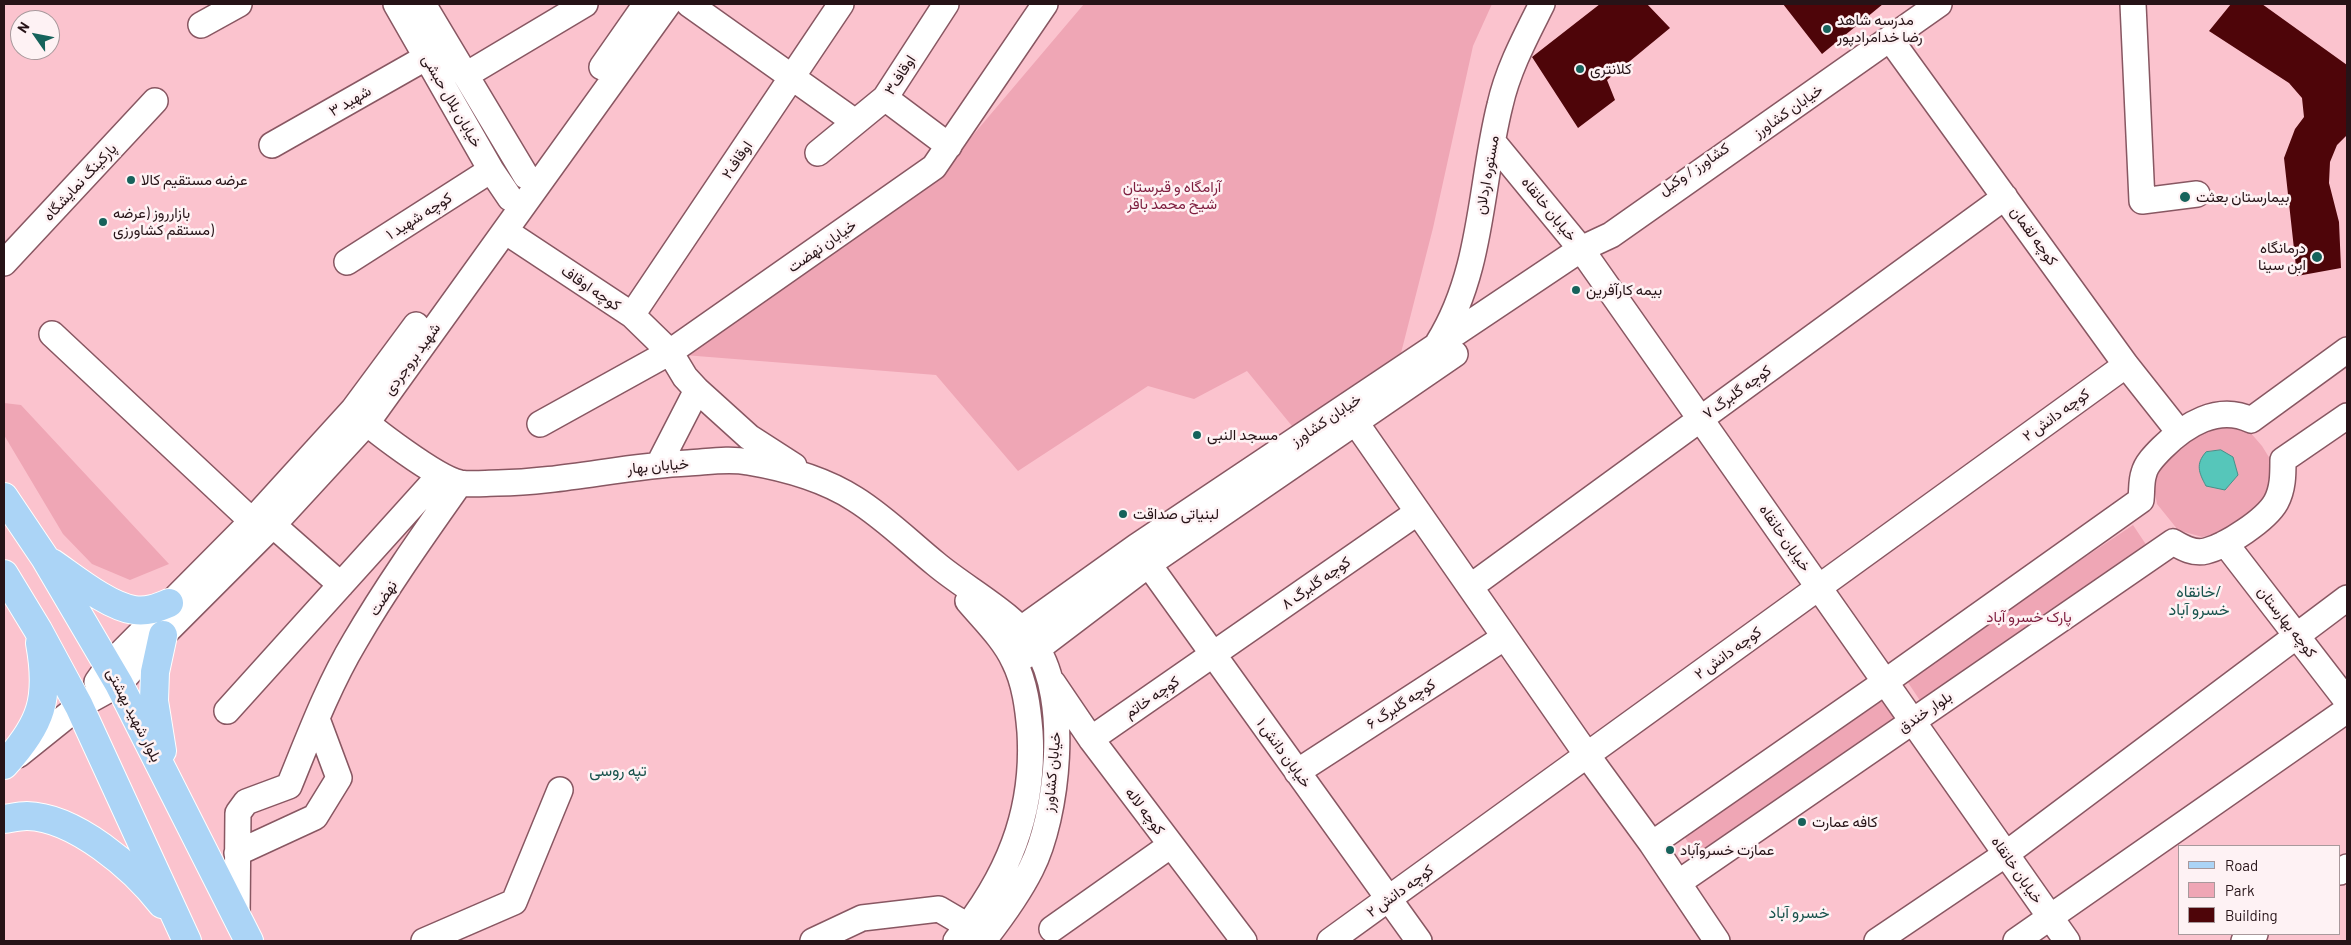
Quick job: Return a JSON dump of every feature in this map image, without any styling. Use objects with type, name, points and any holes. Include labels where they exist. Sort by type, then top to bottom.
[{"type":"main road","name":"بلوار شهید بهشتی","points":[[4,497],[45,558],[114,674],[243,929]]},
{"type":"main road","points":[[45,558],[119,605],[135,610],[152,610],[169,603]]},
{"type":"main road","points":[[4,574],[38,630],[79,706],[186,937]]},
{"type":"main road","points":[[4,765],[21,747],[38,719],[44,693],[44,668],[38,630]]},
{"type":"main road","points":[[163,636],[155,672],[154,701],[162,752],[170,784]]},
{"type":"main road","points":[[4,819],[26,816],[52,820],[86,838],[124,864],[154,894],[186,937]]},
{"type":"street","points":[[201,25],[239,4]]},
{"type":"street","name":"خیابان بلال حبشی","points":[[396,4],[491,170],[510,198]]},
{"type":"street","name":"خیابان بلال حبشی","points":[[423,4],[526,176]]},
{"type":"street","points":[[466,75],[585,4]]},
{"type":"street","name":"شهید بروجردی","points":[[359,417],[646,4]]},
{"type":"street","name":"شهید بروجردی","points":[[114,674],[163,636],[262,523],[359,417],[505,231],[668,4]]},
{"type":"street","points":[[689,4],[855,122]]},
{"type":"street","name":"اوقاف۲","points":[[632,315],[841,4]]},
{"type":"street","name":"اوقاف۳","points":[[818,153],[885,98],[946,4]]},
{"type":"street","name":"خیابان نهضت","points":[[540,424],[670,352],[934,167],[1045,4]]},
{"type":"street","name":"مستوره اردلان","points":[[1435,347],[1453,318],[1474,250],[1500,105],[1511,69],[1542,4]]},
{"type":"street","name":"کشاورز / وکیل","points":[[1453,318],[1524,286],[1584,252],[1926,4]]},
{"type":"street","name":"خیابان کشاورز","points":[[1013,644],[1143,556],[1435,347],[1612,235],[1939,4]]},
{"type":"street","points":[[2133,4],[2142,201],[2197,194]]},
{"type":"street","name":"کوچه لقمان","points":[[1890,38],[2126,365],[2179,432]]},
{"type":"street","name":"شهید ۳","points":[[272,145],[427,57]]},
{"type":"street","points":[[885,98],[948,146]]},
{"type":"street","name":"پارکینگ نمایشگاه","points":[[4,263],[156,101]]},
{"type":"street","name":"خیابان خانقاه","points":[[1493,142],[1584,252],[2067,941]]},
{"type":"street","name":"کوچه شهید ۱","points":[[347,262],[491,170]]},
{"type":"street","name":"کوچه گلبرگ ۷","points":[[1470,587],[2005,197]]},
{"type":"street","name":"کوچه اوقاف","points":[[505,231],[632,315],[670,352],[685,377],[697,390],[749,437],[812,477]]},
{"type":"street","name":"خیابان کشاورز","points":[[1037,649],[1143,556],[1356,423],[1584,252]]},
{"type":"street","points":[[52,334],[262,523],[340,585]]},
{"type":"street","points":[[1652,844],[1886,682],[2141,500],[2144,472],[2154,456],[2179,432],[2201,420],[2221,414],[2240,414],[2251,420],[2347,350]]},
{"type":"street","name":"کوچه دانش ۲","points":[[1330,941],[2126,365]]},
{"type":"street","points":[[659,464],[697,390]]},
{"type":"street","points":[[2225,543],[2247,530],[2275,503],[2283,483],[2283,460],[2347,416]]},
{"type":"street","points":[[227,711],[340,585],[450,479],[359,417]]},
{"type":"street","points":[[1356,423],[1504,637],[1652,844],[1717,941]]},
{"type":"street","name":"خیابان بهار","points":[[450,479],[524,482],[659,464],[745,461],[812,477],[854,498],[890,525],[938,566],[1013,644]]},
{"type":"street","name":"نهضت","points":[[243,929],[237,853],[238,813],[246,802],[289,786],[317,719],[354,642],[416,546],[450,479]]},
{"type":"street","name":"کوچه گلبرگ ۸","points":[[1214,655],[1418,512]]},
{"type":"street","name":"شهید بروجردی","points":[[114,674],[169,603],[262,523]]},
{"type":"street","name":"بلوار خندق","points":[[1678,883],[2173,542],[2187,550],[2205,552],[2225,543]]},
{"type":"street","name":"کوچه بهارستان","points":[[2225,543],[2347,701]]},
{"type":"street","name":"خیابان دانش ۱","points":[[1143,556],[1419,941]]},
{"type":"street","points":[[1877,941],[2006,854],[2347,598]]},
{"type":"street","name":"کوچه گلبرگ ۶","points":[[1298,772],[1504,637]]},
{"type":"street","name":"خیابان کشاورز","points":[[1013,644],[1037,649]]},
{"type":"street","name":"خیابان کشاورز","points":[[969,936],[1014,847],[1027,802],[1031,756],[1028,703],[1013,644]]},
{"type":"street","name":"خیابان کشاورز","points":[[969,936],[1013,902],[1032,867],[1045,836],[1053,793],[1056,722],[1050,679],[1037,649]]},
{"type":"street","name":"کوچه خاتم","points":[[1091,739],[1214,655]]},
{"type":"street","points":[[4,765],[79,706],[114,674]]},
{"type":"street","name":"کوچه لاله","points":[[1050,679],[1091,739],[1244,941]]},
{"type":"street","points":[[2016,941],[2347,710]]},
{"type":"street","points":[[237,853],[315,817],[330,794],[338,778],[317,719]]},
{"type":"street","points":[[424,941],[514,902],[560,790]]},
{"type":"street","points":[[1052,929],[1171,845]]},
{"type":"street","points":[[813,941],[862,918],[939,909],[969,936]]},
{"type":"green space","name":"آرامگاه و قبرستان شیخ محمد باقر","points":[[1084,4],[1492,4],[1473,46],[1433,228],[1401,353],[1292,426],[1247,371],[1194,399],[1148,386],[1018,471],[936,375],[684,355],[940,174]]},
{"type":"green space","points":[[4,403],[21,405],[169,564],[130,580],[92,564],[63,534],[4,435]]},
{"type":"green space","points":[[2223,423],[2243,424],[2262,446],[2275,467],[2264,502],[2229,530],[2202,537],[2178,530],[2157,504],[2153,482],[2160,463],[2183,438]]},
{"type":"green space","name":"پارک خسرو آباد","points":[[2133,525],[2153,555],[1925,708],[1905,678]]},
{"type":"green space","points":[[1880,693],[1900,723],[1700,860],[1679,829]]},
{"type":"water","points":[[2221,450],[2233,457],[2238,475],[2225,490],[2206,486],[2199,469],[2200,461],[2206,452]]},
{"type":"building","name":"کلانتری","points":[[1600,4],[1647,4],[1670,28],[1607,80],[1615,100],[1578,128],[1532,57]]},
{"type":"building","name":"مدرسه شاهد رضا خدامرادپور","points":[[1783,4],[1883,4],[1822,54]]},
{"type":"building","points":[[2231,4],[2262,4],[2347,65],[2347,135],[2337,145],[2330,162],[2329,183],[2339,222],[2341,268],[2297,276],[2284,158],[2295,129],[2304,117],[2302,98],[2289,83],[2209,31]]},
{"type":"place","name":"مدرسه شاهد رضا خدامرادپور","points":[[1827,29]]},
{"type":"place","name":"کلانتری","points":[[1580,69]]},
{"type":"place","name":"عرضه مستقیم کالا","points":[[131,180]]},
{"type":"place","name":"بیمارستان بعثت","points":[[2185,197]]},
{"type":"place","name":"بازارروز (عرضه مستقم کشاورزی)","points":[[103,222]]},
{"type":"place","name":"درمانگاه ابن سینا","points":[[2317,257]]},
{"type":"place","name":"بیمه کارآفرین","points":[[1576,290]]},
{"type":"place","name":"مسجد النبی","points":[[1197,435]]},
{"type":"place","name":"لبنیاتی ‌صداقت","points":[[1123,514]]},
{"type":"place","name":"کافه عمارت","points":[[1802,822]]},
{"type":"place","name":"عمارت خسروآباد","points":[[1670,850]]},
{"type":"district","name":"خانقاه/ خسرو آباد","points":[[2199,601]]},
{"type":"district","name":"تپه روسی","points":[[618,771]]},
{"type":"district","name":"خسرو آباد","points":[[1799,913]]}]
